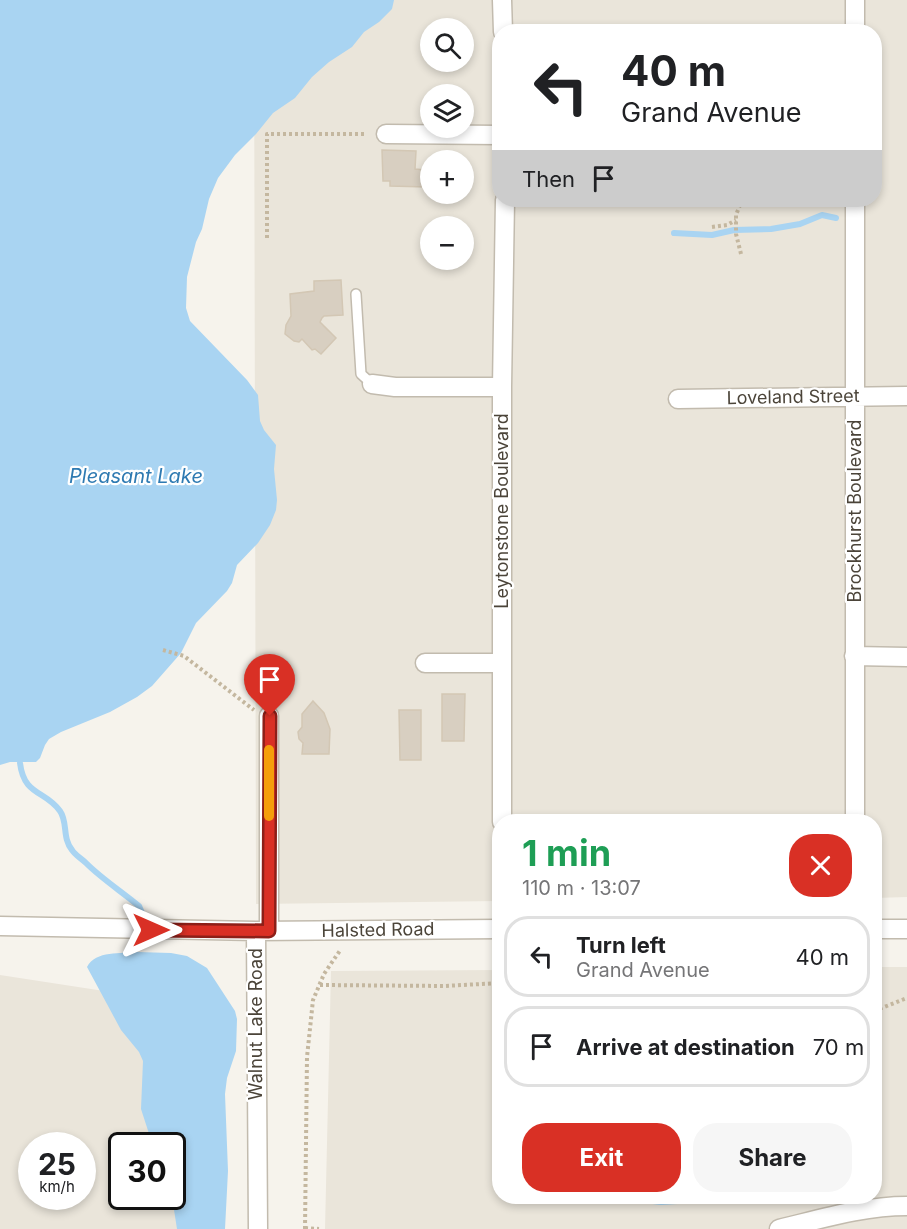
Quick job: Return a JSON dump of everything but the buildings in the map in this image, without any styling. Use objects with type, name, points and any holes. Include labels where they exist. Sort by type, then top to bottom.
[{"type":"street","points":[[502,0],[503,24]]},
{"type":"street","points":[[855,0],[855,24]]},
{"type":"street","points":[[386,134],[492,135]]},
{"type":"street","name":"Leytonstone Boulevard","points":[[502,814],[502,387],[505,207]]},
{"type":"street","name":"Brockhurst Boulevard","points":[[855,207],[855,814]]},
{"type":"street","points":[[372,384],[395,387],[502,387]]},
{"type":"street","name":"Loveland Street","points":[[678,399],[907,396]]},
{"type":"street","points":[[854,656],[907,657]]},
{"type":"street","points":[[425,663],[502,663]]},
{"type":"street","points":[[262,931],[264,714]]},
{"type":"street","name":"Walnut Lake Road","points":[[0,926],[262,931],[258,1229]]},
{"type":"street","name":"Halsted Road","points":[[262,931],[492,929]]},
{"type":"street","points":[[882,929],[907,929]]},
{"type":"street","points":[[779,1229],[847,1212],[907,1206]]},
{"type":"lane","points":[[356,294],[361,374],[372,384]]},
{"type":"path","points":[[267,238],[267,134],[386,134]]},
{"type":"path","points":[[740,207],[736,219],[736,234],[741,254]]},
{"type":"path","points":[[712,227],[727,225],[736,219]]},
{"type":"path","points":[[163,650],[184,656],[264,714]]},
{"type":"path","points":[[319,1229],[305,1228],[308,1057],[313,1000],[324,974],[343,946],[344,931]]},
{"type":"path","points":[[320,985],[444,986],[492,983]]},
{"type":"path","points":[[882,1008],[907,998]]},
{"type":"shaded area","points":[[254,0],[907,0],[907,897],[882,898],[882,814],[492,814],[492,901],[256,904]]},
{"type":"shaded area","points":[[882,967],[907,967],[907,1229],[325,1229],[331,971],[492,970],[492,1204],[882,1204]]},
{"type":"shaded area","points":[[0,975],[182,1003],[195,1229],[0,1229]]},
{"type":"water","name":"Pleasant Lake","points":[[0,0],[394,0],[392,9],[379,22],[364,32],[352,47],[312,77],[295,98],[273,113],[235,155],[218,178],[209,199],[187,277],[186,308],[190,321],[247,380],[258,395],[260,421],[276,445],[274,469],[277,500],[270,525],[258,543],[237,565],[227,591],[196,623],[181,653],[152,686],[110,712],[49,739],[36,762],[10,762],[0,765]]},
{"type":"water","points":[[117,953],[171,953],[187,956],[207,968],[235,1011],[236,1051],[227,1078],[225,1094],[228,1171],[225,1229],[177,1229],[174,1210],[186,1210],[186,1132],[148,1132],[141,1109],[143,1061],[139,1052],[121,1030],[87,967],[96,958]]},
{"type":"waterway","points":[[674,233],[712,235],[734,230],[771,229],[800,224],[822,215],[836,218]]},
{"type":"waterway","points":[[20,763],[22,774],[30,787],[48,799],[60,811],[67,840],[73,852],[139,906],[142,913]]},
{"type":"slow traffic","points":[[269,750],[269,816]]},
{"type":"route","points":[[151,930],[269,931],[270,716]]}]
